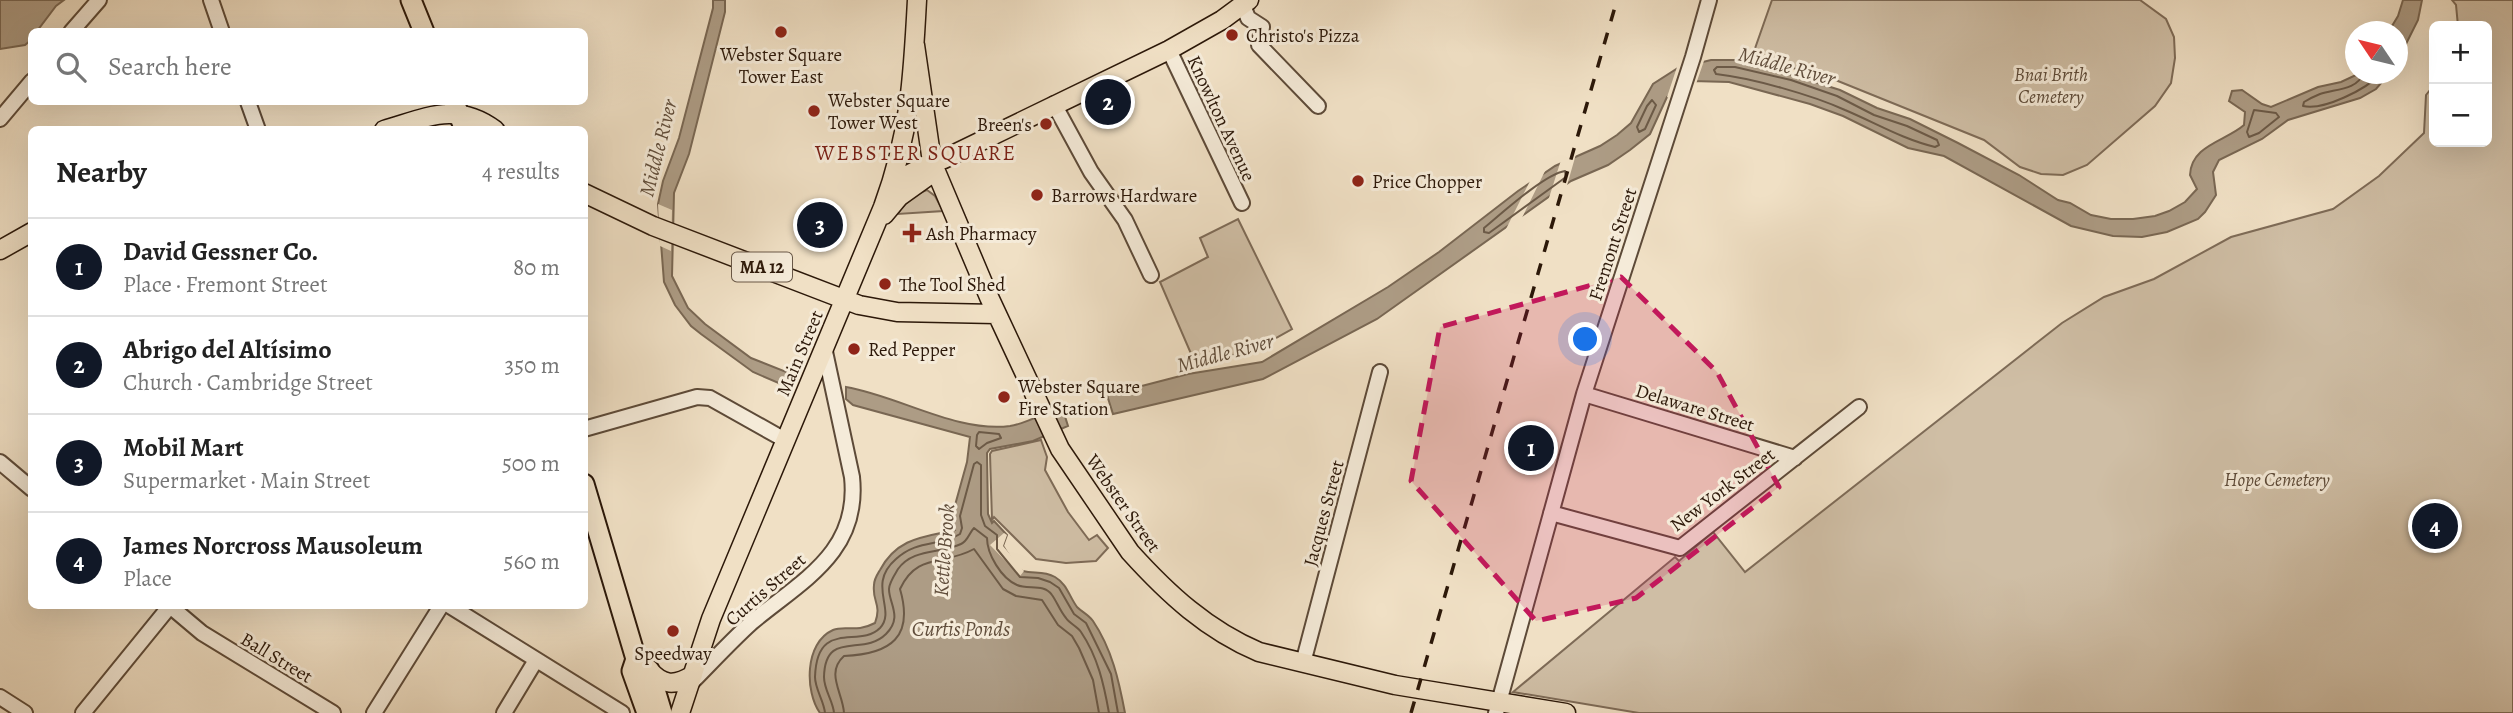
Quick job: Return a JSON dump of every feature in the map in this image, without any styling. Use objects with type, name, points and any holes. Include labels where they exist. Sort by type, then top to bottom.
[{"type":"highway","points":[[411,0],[422,28]]},
{"type":"highway","points":[[588,496],[643,664],[662,713]]},
{"type":"highway","points":[[643,664],[632,671],[647,713]]},
{"type":"main road","name":"Main Street","points":[[680,713],[712,619],[891,184],[906,129],[917,0]]},
{"type":"main road","points":[[891,184],[1169,50],[1205,30],[1244,1]]},
{"type":"main road","name":"Webster Street","points":[[915,45],[932,162],[996,314],[1060,449],[1130,552],[1168,593],[1202,620],[1238,643],[1259,652],[1497,707],[1566,713]]},
{"type":"main road","points":[[398,126],[440,114],[459,114],[490,126]]},
{"type":"main road","name":"Webster Street","points":[[906,129],[916,146],[932,162]]},
{"type":"main road","points":[[876,224],[899,197],[928,177],[932,162]]},
{"type":"main road","name":"MA 12","points":[[588,195],[653,226],[876,310],[996,314]]},
{"type":"main road","points":[[0,250],[28,234]]},
{"type":"main road","points":[[643,664],[662,682],[670,684],[691,680]]},
{"type":"street","points":[[74,28],[99,0]]},
{"type":"street","points":[[211,0],[221,28]]},
{"type":"street","name":"Fremont Street","points":[[1497,707],[1584,394],[1709,0]]},
{"type":"street","points":[[1244,1],[1248,18],[1262,27],[1259,45],[1318,106]]},
{"type":"street","name":"Knowlton Avenue","points":[[1169,50],[1242,203]]},
{"type":"street","points":[[0,118],[28,86]]},
{"type":"street","points":[[1054,104],[1091,172],[1125,220],[1151,275]]},
{"type":"street","points":[[249,105],[257,126]]},
{"type":"street","name":"Curtis Street","points":[[691,680],[750,624],[806,581],[829,558],[848,528],[854,495],[852,477],[824,347]]},
{"type":"street","name":"Jacques Street","points":[[1303,663],[1380,372]]},
{"type":"street","name":"Delaware Street","points":[[1584,394],[1795,457]]},
{"type":"street","points":[[588,428],[697,397],[710,398],[785,440]]},
{"type":"street","name":"New York Street","points":[[1551,513],[1680,548],[1859,407]]},
{"type":"street","points":[[0,462],[28,483]]},
{"type":"street","points":[[83,713],[168,609]]},
{"type":"street","name":"Ball Street","points":[[174,609],[202,633],[333,713]]},
{"type":"street","points":[[374,713],[438,609]]},
{"type":"street","points":[[455,609],[622,713]]},
{"type":"street","points":[[504,713],[536,660]]},
{"type":"street","points":[[0,697],[25,713]]},
{"type":"highlighted area","points":[[1621,277],[1717,372],[1779,487],[1636,598],[1536,621],[1411,481],[1440,327]]},
{"type":"green space","name":"Bnai Brith Cemetery","points":[[1772,0],[2140,0],[2166,19],[2174,37],[2175,58],[2171,83],[2155,106],[2087,165],[2063,175],[2041,174],[2020,167],[1984,140],[1833,79],[1752,57]]},
{"type":"green space","name":"Hope Cemetery","points":[[2452,0],[2513,0],[2513,713],[1639,713],[1513,692],[1675,557],[1679,561],[1713,532],[1745,572],[2062,323],[2104,297],[2154,279],[2231,237],[2333,209],[2379,176],[2424,133],[2426,95],[2429,91],[2429,147],[2492,147],[2492,21],[2458,21],[2456,5]]},
{"type":"green space","points":[[927,190],[935,196],[943,211],[898,214],[910,200]]},
{"type":"green space","points":[[1238,219],[1292,329],[1262,346],[1236,355],[1192,356],[1160,282],[1208,257],[1200,238]]},
{"type":"green space","points":[[1041,440],[1047,457],[1045,470],[1068,512],[1089,540],[1097,535],[1108,548],[1096,561],[1066,563],[1036,559],[994,517],[992,520],[990,454],[992,451]]},
{"type":"water","points":[[0,0],[64,0],[39,28],[28,28],[28,42],[25,45],[0,49]]},
{"type":"water","points":[[713,0],[725,0],[725,12],[689,154],[674,193],[672,276],[688,308],[751,358],[794,375],[790,388],[753,372],[691,326],[675,305],[664,282],[658,204],[663,181],[679,138]]},
{"type":"water","points":[[2403,0],[2422,0],[2418,20],[2408,40],[2408,21],[2395,21]]},
{"type":"water","points":[[1711,60],[1735,60],[1840,90],[1877,108],[1910,119],[1958,143],[2019,175],[2058,200],[2070,203],[2091,215],[2111,219],[2155,216],[2185,202],[2197,189],[2190,175],[2196,157],[2244,125],[2245,112],[2229,101],[2232,91],[2242,90],[2271,107],[2318,87],[2345,80],[2345,84],[2380,84],[2360,98],[2288,120],[2262,139],[2219,160],[2213,172],[2216,195],[2198,219],[2167,232],[2142,237],[2113,236],[2071,226],[1944,156],[1908,148],[1843,116],[1810,104],[1729,82],[1692,81],[1667,97],[1650,134],[1630,150],[1608,165],[1571,181],[1377,319],[1263,379],[1113,414],[1107,395],[1188,374],[1262,362],[1388,287],[1555,166],[1600,146],[1617,135],[1631,123],[1653,84],[1678,68]]},
{"type":"water","name":"Curtis Ponds","points":[[846,387],[949,419],[990,427],[1017,425],[1062,407],[1068,426],[1033,441],[990,449],[987,453],[988,514],[992,523],[994,521],[1007,535],[1003,546],[1017,567],[1023,571],[1055,577],[1065,587],[1077,607],[1093,621],[1110,654],[1125,713],[820,713],[810,681],[812,656],[817,646],[824,636],[833,630],[862,628],[875,623],[878,611],[875,581],[894,551],[912,541],[955,530],[952,516],[967,462],[970,437],[853,405],[846,399]]},
{"type":"pier","points":[[1705,58],[1696,84],[1685,88],[1671,99],[1667,97],[1678,64]]},
{"type":"pier","points":[[1576,154],[1566,189],[1548,201],[1561,160]]},
{"type":"pier","points":[[1547,167],[1519,224],[1503,235],[1532,177]]},
{"type":"pier","points":[[658,204],[672,210],[671,251],[660,246]]},
{"type":"pier","points":[[1004,533],[1007,535],[1003,546],[1024,571],[1020,576],[990,545]]},
{"type":"railway","points":[[1411,713],[1617,0]]},
{"type":"place","name":"Webster Square Tower East","points":[[781,32]]},
{"type":"place","name":"Christo's Pizza","points":[[1232,35]]},
{"type":"place","name":"Abrigo del Altísimo","points":[[1108,102]]},
{"type":"place","name":"Webster Square Tower West","points":[[814,111]]},
{"type":"place","name":"Breen's","points":[[1046,124]]},
{"type":"place","name":"Price Chopper","points":[[1358,181]]},
{"type":"place","name":"Barrows Hardware","points":[[1037,195]]},
{"type":"place","name":"Mobil Mart","points":[[820,225]]},
{"type":"place","name":"Ash Pharmacy","points":[[912,233]]},
{"type":"place","name":"The Tool Shed","points":[[885,284]]},
{"type":"place","name":"Red Pepper","points":[[854,349]]},
{"type":"place","name":"Webster Square Fire Station","points":[[1004,397]]},
{"type":"place","name":"David Gessner Co.","points":[[1531,448]]},
{"type":"place","name":"James Norcross Mausoleum","points":[[2435,526]]},
{"type":"place","name":"Speedway","points":[[673,631]]},
{"type":"district","name":"WEBSTER SQUARE","points":[[916,153]]},
{"type":"water label","name":"Middle River","points":[[1787,66]]},
{"type":"water label","name":"Middle River","points":[[658,148]]},
{"type":"water label","name":"Middle River","points":[[1225,353]]},
{"type":"water label","name":"Kettle Brook","points":[[944,550]]}]
